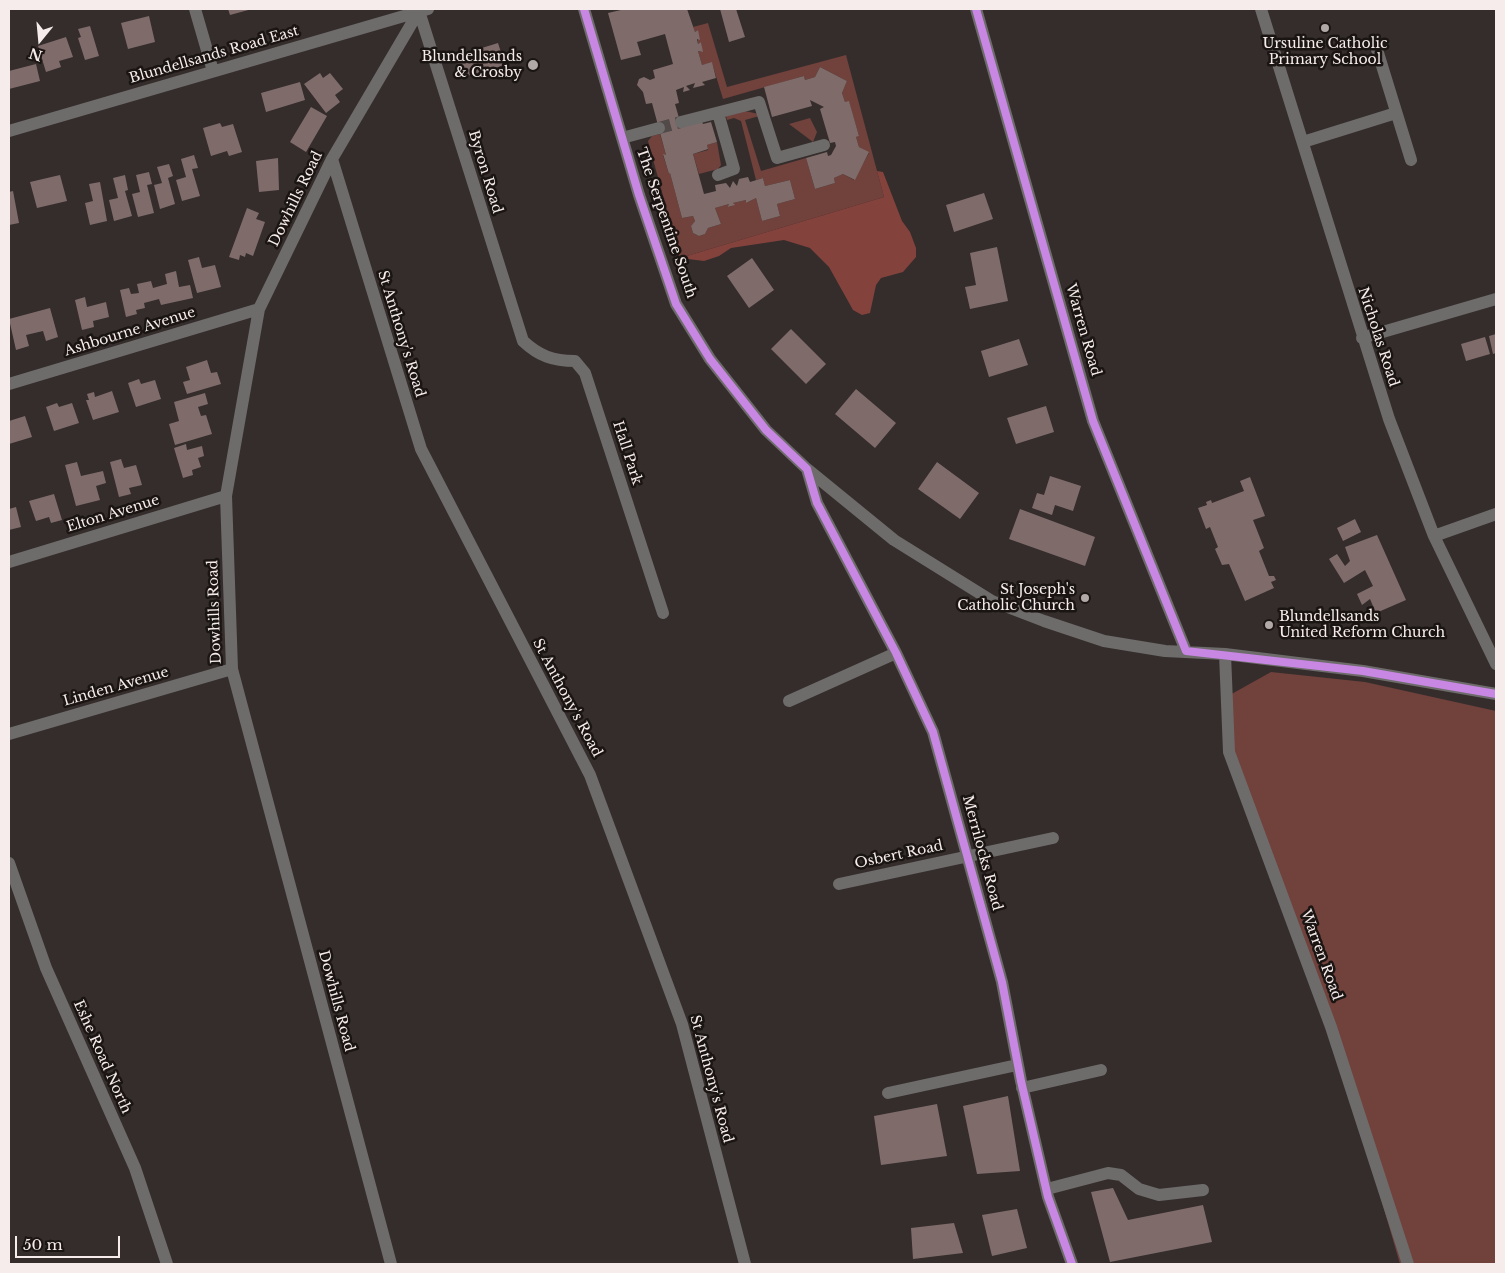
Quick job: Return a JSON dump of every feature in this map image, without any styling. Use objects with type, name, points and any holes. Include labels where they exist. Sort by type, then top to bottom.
[{"type":"street","points":[[195,9],[213,71]]},
{"type":"street","name":"The Serpentine South","points":[[584,9],[661,264],[676,304],[710,359],[766,430],[807,469],[894,540],[992,601],[1104,641],[1165,651],[1225,654],[1363,670],[1496,694]]},
{"type":"street","name":"Warren Road","points":[[976,9],[1094,421],[1186,651]]},
{"type":"street","name":"Nicholas Road","points":[[1261,9],[1388,419],[1434,536],[1496,664]]},
{"type":"street","name":"Blundellsands Road East","points":[[9,131],[213,71],[382,15],[423,10]]},
{"type":"street","name":"Dowhills Road","points":[[391,1264],[232,669],[226,496],[259,309],[332,159],[423,10]]},
{"type":"street","name":"Byron Road","points":[[423,10],[522,341]]},
{"type":"street","points":[[1375,43],[1411,160]]},
{"type":"street","points":[[681,122],[759,102],[777,158],[824,145]]},
{"type":"street","points":[[718,113],[734,169],[718,175]]},
{"type":"street","points":[[1303,142],[1396,113]]},
{"type":"street","points":[[622,138],[659,128]]},
{"type":"street","name":"St Anthony's Road","points":[[332,159],[421,449],[594,784],[682,1024],[744,1264]]},
{"type":"street","points":[[1362,338],[1496,299]]},
{"type":"street","name":"Ashbourne Avenue","points":[[9,384],[259,309]]},
{"type":"street","name":"Hall Park","points":[[522,341],[536,353],[556,361],[575,361],[585,373],[663,613]]},
{"type":"street","name":"Merrilocks Road","points":[[807,469],[817,503],[896,653],[933,732],[1002,982],[1017,1065],[1046,1189],[1072,1264]]},
{"type":"street","name":"Elton Avenue","points":[[9,562],[226,496]]},
{"type":"street","points":[[1434,536],[1496,514]]},
{"type":"street","points":[[789,702],[896,653]]},
{"type":"street","name":"Warren Road","points":[[1225,654],[1229,752],[1331,1027],[1408,1264]]},
{"type":"street","name":"Linden Avenue","points":[[9,734],[232,669]]},
{"type":"street","name":"Osbert Road","points":[[839,884],[1053,838]]},
{"type":"street","name":"Eshe Road North","points":[[9,863],[46,968],[136,1168],[167,1264]]},
{"type":"street","points":[[888,1092],[1017,1065]]},
{"type":"street","points":[[1022,1088],[1102,1070]]},
{"type":"street","points":[[1046,1189],[1108,1174],[1121,1175],[1139,1189],[1158,1195],[1203,1190]]},
{"type":"shaded area","points":[[708,23],[727,87],[846,55],[884,197],[680,258],[648,141],[652,136],[660,134],[666,155],[663,155],[670,173],[682,218],[693,216],[695,221],[691,226],[693,233],[699,236],[705,234],[708,228],[721,224],[715,208],[729,204],[729,207],[734,205],[733,203],[746,200],[746,203],[756,198],[762,221],[780,216],[777,204],[795,199],[790,180],[765,186],[763,178],[756,180],[741,121],[734,118],[727,120],[726,116],[745,111],[763,115],[745,120],[761,171],[806,158],[815,189],[835,183],[834,178],[843,174],[854,180],[869,153],[859,147],[856,137],[859,136],[849,102],[845,102],[842,93],[847,81],[820,67],[815,77],[805,80],[804,76],[723,99],[712,63],[702,65],[698,51],[702,52],[701,42],[698,44],[698,30],[695,32],[693,27]]},
{"type":"shaded area","points":[[810,118],[817,132],[813,142],[789,124]]},
{"type":"shaded area","points":[[717,142],[721,165],[718,169],[699,174],[693,154],[708,150],[707,145]]},
{"type":"shaded area","points":[[877,171],[883,172],[902,221],[910,232],[916,248],[916,257],[903,272],[881,278],[876,285],[870,313],[862,315],[853,310],[829,267],[810,248],[784,240],[731,248],[719,256],[704,261],[680,258],[884,197]]},
{"type":"shaded area","points":[[1271,672],[1365,682],[1496,711],[1496,1264],[1400,1264],[1331,1027],[1229,752],[1228,696]]},
{"type":"building","points":[[228,9],[252,9],[230,15]]},
{"type":"building","points":[[625,9],[687,9],[695,32],[698,30],[700,40],[697,39],[698,44],[701,42],[703,52],[698,51],[702,65],[712,62],[716,78],[702,82],[705,85],[693,88],[695,83],[686,86],[690,90],[683,92],[684,87],[676,90],[679,103],[675,104],[681,125],[701,119],[703,124],[711,122],[717,142],[707,145],[708,149],[693,154],[704,194],[716,191],[715,185],[726,183],[730,188],[733,181],[737,186],[739,179],[748,177],[750,182],[763,178],[765,186],[790,180],[795,199],[777,204],[780,216],[762,221],[756,198],[746,203],[746,200],[733,203],[735,205],[728,207],[729,204],[715,208],[721,224],[708,228],[705,234],[699,236],[693,233],[691,226],[695,221],[693,216],[682,218],[663,154],[666,155],[652,103],[646,104],[643,92],[637,85],[639,79],[644,77],[650,80],[655,78],[653,70],[673,64],[665,34],[637,42],[641,55],[621,60],[608,13]]},
{"type":"building","points":[[720,9],[736,9],[745,37],[729,42]]},
{"type":"building","points":[[149,16],[155,42],[128,49],[121,23]]},
{"type":"building","points":[[90,26],[99,56],[85,60],[78,38],[81,37],[78,29]]},
{"type":"building","points":[[66,37],[73,57],[59,61],[61,67],[46,72],[38,46]]},
{"type":"building","points":[[498,43],[505,65],[463,77],[456,56]]},
{"type":"building","points":[[36,64],[40,81],[9,89],[9,71]]},
{"type":"building","points":[[820,67],[847,81],[842,93],[845,102],[849,101],[859,136],[856,137],[859,147],[869,152],[855,180],[843,174],[834,178],[835,183],[815,189],[806,158],[827,152],[828,156],[831,155],[836,146],[835,142],[830,143],[820,109],[824,107],[810,100],[812,106],[772,117],[764,87],[804,76],[805,80],[815,77]]},
{"type":"building","points":[[320,73],[323,78],[330,73],[343,89],[335,95],[340,102],[326,113],[304,84]]},
{"type":"building","points":[[300,82],[305,100],[266,112],[261,93]]},
{"type":"building","points":[[311,107],[327,116],[306,152],[290,142]]},
{"type":"building","points":[[220,123],[222,127],[233,124],[242,152],[229,156],[227,151],[211,156],[203,128]]},
{"type":"building","points":[[194,155],[198,168],[192,169],[200,196],[182,201],[176,180],[186,177],[181,159]]},
{"type":"building","points":[[278,158],[279,190],[259,192],[256,161]]},
{"type":"building","points":[[169,164],[173,176],[168,178],[175,204],[160,209],[154,185],[162,183],[157,167]]},
{"type":"building","points":[[149,172],[152,184],[147,185],[154,213],[138,217],[132,194],[140,192],[136,175]]},
{"type":"building","points":[[60,175],[67,201],[37,208],[30,182]]},
{"type":"building","points":[[125,175],[128,190],[125,191],[132,216],[114,221],[109,200],[118,198],[113,178]]},
{"type":"building","points":[[100,182],[107,221],[90,225],[85,203],[93,201],[89,184]]},
{"type":"building","points":[[13,191],[19,223],[9,225],[9,192]]},
{"type":"building","points":[[984,193],[993,219],[954,232],[946,205]]},
{"type":"building","points":[[247,208],[259,213],[256,219],[265,222],[253,256],[246,253],[245,257],[240,255],[239,260],[229,257]]},
{"type":"building","points":[[997,247],[1008,301],[970,309],[965,287],[976,285],[970,253]]},
{"type":"building","points":[[199,257],[202,268],[215,265],[221,287],[197,293],[188,260]]},
{"type":"building","points":[[752,258],[774,290],[749,308],[727,276]]},
{"type":"building","points":[[176,271],[179,287],[190,285],[193,298],[161,305],[159,299],[144,303],[145,308],[136,310],[137,314],[126,317],[120,290],[129,288],[131,294],[139,293],[137,284],[151,281],[153,288],[167,284],[165,274]]},
{"type":"building","points":[[85,297],[87,307],[106,302],[109,317],[93,321],[94,327],[82,330],[75,300]]},
{"type":"building","points":[[50,308],[58,337],[46,341],[43,331],[26,335],[29,346],[16,350],[9,319]]},
{"type":"building","points":[[791,329],[826,364],[806,384],[771,349]]},
{"type":"building","points":[[1496,334],[1496,353],[1493,354],[1489,336]]},
{"type":"building","points":[[1485,337],[1490,354],[1466,361],[1461,344]]},
{"type":"building","points":[[1019,339],[1028,365],[989,377],[981,351]]},
{"type":"building","points":[[207,360],[211,373],[217,372],[221,384],[187,394],[183,382],[190,380],[186,367]]},
{"type":"building","points":[[139,379],[141,384],[155,380],[161,399],[136,407],[128,383]]},
{"type":"building","points":[[856,389],[896,423],[875,448],[835,414]]},
{"type":"building","points":[[112,391],[119,412],[93,420],[86,400],[89,400],[87,394],[94,392],[95,397]]},
{"type":"building","points":[[205,393],[208,404],[198,407],[201,416],[206,415],[212,434],[175,445],[169,424],[179,421],[174,402]]},
{"type":"building","points":[[57,403],[59,407],[72,403],[79,423],[54,431],[46,407]]},
{"type":"building","points":[[1046,406],[1054,432],[1016,444],[1007,418]]},
{"type":"building","points":[[25,416],[32,437],[9,444],[9,421]]},
{"type":"building","points":[[186,444],[187,450],[202,446],[204,456],[198,458],[201,467],[192,470],[193,475],[183,478],[174,448]]},
{"type":"building","points":[[121,459],[124,468],[136,465],[142,485],[129,488],[131,494],[119,497],[110,462]]},
{"type":"building","points":[[77,462],[81,476],[103,471],[106,483],[96,486],[100,500],[76,506],[65,465]]},
{"type":"building","points":[[937,462],[979,493],[960,519],[918,489]]},
{"type":"building","points":[[1050,476],[1081,486],[1073,511],[1055,505],[1052,515],[1032,508],[1037,493],[1044,495]]},
{"type":"building","points":[[1250,477],[1265,516],[1253,520],[1264,548],[1259,551],[1269,576],[1274,576],[1276,580],[1271,582],[1274,588],[1245,601],[1229,564],[1222,565],[1215,549],[1218,547],[1210,527],[1206,529],[1198,508],[1207,505],[1206,502],[1211,500],[1212,503],[1244,491],[1240,481]]},
{"type":"building","points":[[54,494],[62,520],[51,523],[49,517],[36,521],[29,501]]},
{"type":"building","points":[[16,507],[21,527],[9,530],[9,509]]},
{"type":"building","points":[[1020,509],[1095,537],[1085,566],[1009,539]]},
{"type":"building","points":[[1355,519],[1361,532],[1343,541],[1337,528]]},
{"type":"building","points":[[1377,535],[1406,600],[1376,613],[1370,599],[1362,605],[1357,594],[1373,586],[1365,570],[1344,583],[1329,559],[1337,554],[1345,566],[1350,561],[1345,547]]},
{"type":"building","points":[[1008,1096],[1020,1171],[977,1174],[963,1106]]},
{"type":"building","points":[[937,1104],[947,1156],[881,1165],[874,1116]]},
{"type":"building","points":[[1113,1188],[1128,1220],[1203,1205],[1212,1242],[1110,1262],[1091,1192]]},
{"type":"building","points":[[1017,1209],[1027,1248],[992,1256],[982,1215]]},
{"type":"building","points":[[954,1223],[963,1253],[913,1259],[911,1228]]},
{"type":"tunnel","points":[[659,128],[681,122]]},
{"type":"transit line","points":[[584,9],[639,195],[676,304],[710,359],[766,430],[807,469],[817,503],[896,653],[933,732],[1002,982],[1021,1081],[1048,1197],[1072,1264]]},
{"type":"transit line","points":[[976,9],[1093,421],[1186,651],[1363,671],[1496,694]]},
{"type":"place","name":"Ursuline Catholic Primary School","points":[[1325,28]]},
{"type":"place","name":"Blundellsands & Crosby","points":[[533,65]]},
{"type":"place","name":"St Joseph's Catholic Church","points":[[1085,598]]},
{"type":"place","name":"Blundellsands United Reform Church","points":[[1269,625]]}]
